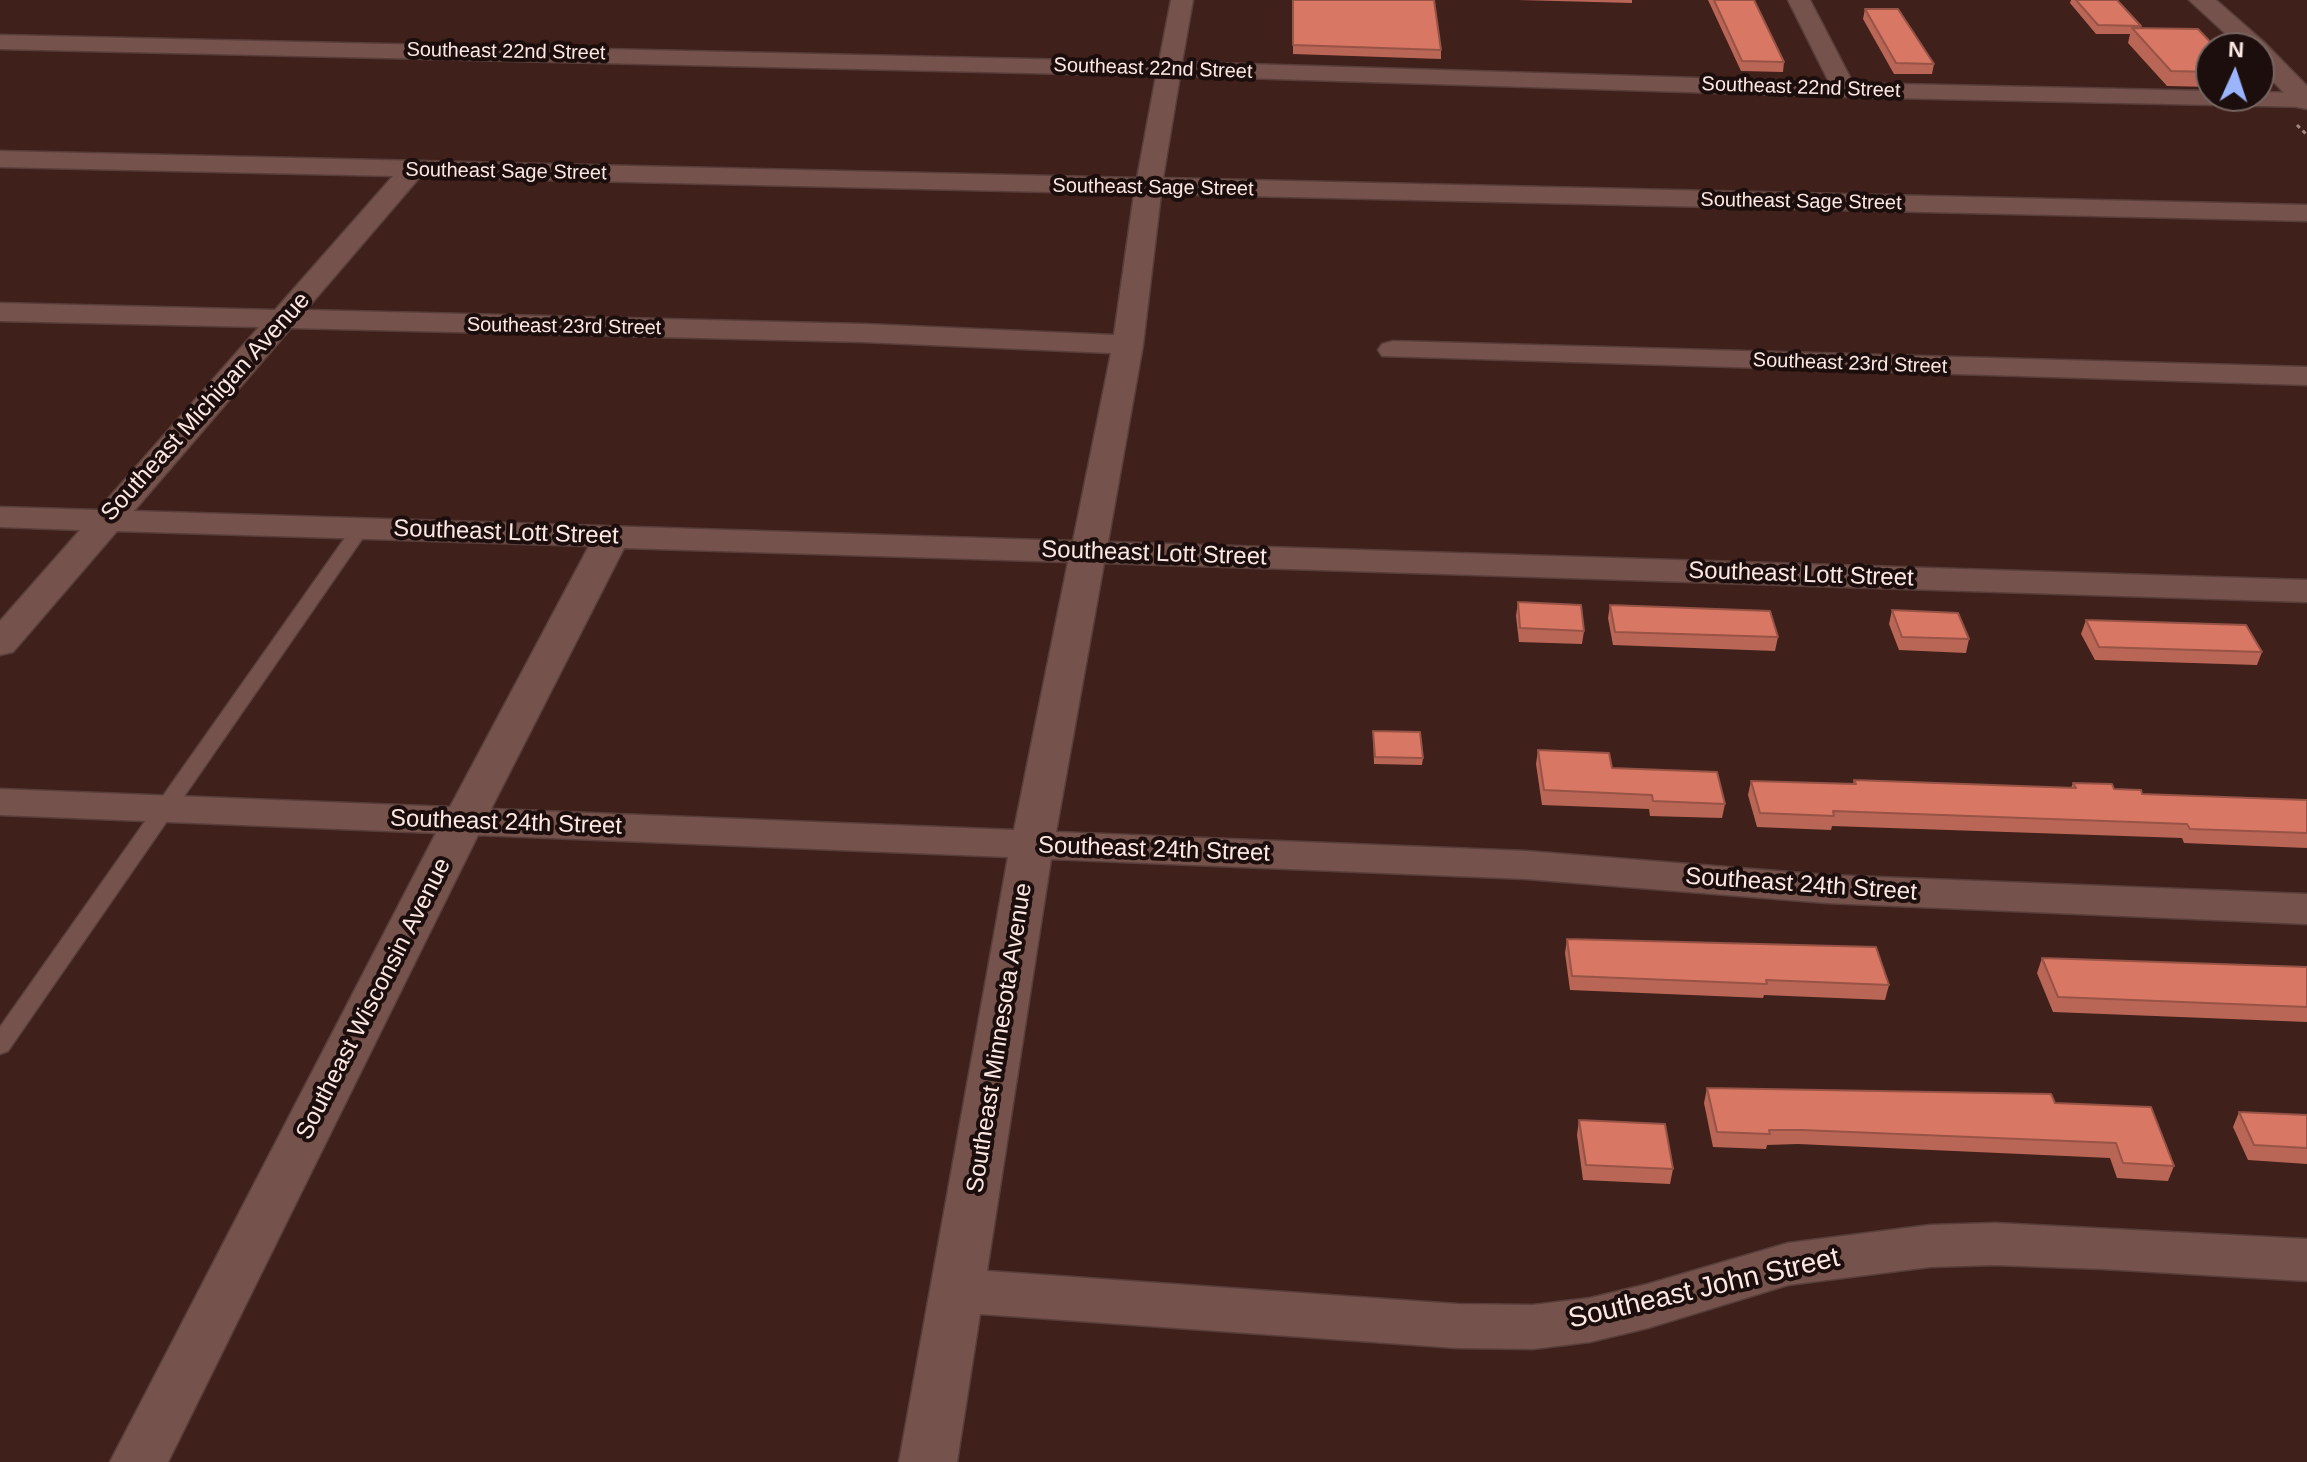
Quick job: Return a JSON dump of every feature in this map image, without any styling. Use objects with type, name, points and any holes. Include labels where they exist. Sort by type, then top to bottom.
[{"type":"main road","points":[[2201,0],[2238,32]]},
{"type":"main road","points":[[2226,0],[2246,32]]},
{"type":"main road","points":[[2275,67],[2307,100]]},
{"type":"street","name":"Southeast Minnesota Avenue","points":[[928,1462],[1032,845],[1128,345],[1148,188],[1182,0]]},
{"type":"street","points":[[1799,0],[1845,90]]},
{"type":"street","name":"Southeast 22nd Street","points":[[0,42],[2307,100]]},
{"type":"street","name":"Southeast Sage Street","points":[[0,159],[2307,213]]},
{"type":"street","name":"Southeast Michigan Avenue","points":[[0,644],[105,520],[284,321],[412,170]]},
{"type":"street","name":"Southeast 23rd Street","points":[[0,312],[863,333],[1128,345]]},
{"type":"street","name":"Southeast 23rd Street","points":[[1393,350],[2307,376]]},
{"type":"street","name":"Southeast Lott Street","points":[[0,517],[2307,591]]},
{"type":"street","name":"Southeast Wisconsin Avenue","points":[[139,1462],[464,821],[612,537]]},
{"type":"street","name":"Southeast 24th Street","points":[[0,802],[1510,865],[1827,889],[2307,909]]},
{"type":"street","name":"Southeast John Street","points":[[958,1291],[1457,1326],[1533,1327],[1590,1320],[1648,1306],[1788,1264],[1916,1247],[1995,1244],[2307,1260]]},
{"type":"lane","points":[[0,1045],[360,529]]},
{"type":"building","points":[[1293,0],[1434,0],[1441,50],[1293,45]]},
{"type":"building","points":[[1714,0],[1754,0],[1784,62],[1742,61]]},
{"type":"building","points":[[2076,0],[2117,0],[2141,26],[2098,25]]},
{"type":"building","points":[[1865,9],[1898,9],[1934,64],[1896,63]]},
{"type":"building","points":[[2132,28],[2198,29],[2201,32],[2195,32],[2195,72],[2171,71]]},
{"type":"building","points":[[1518,602],[1581,605],[1584,631],[1520,628]]},
{"type":"building","points":[[1610,605],[1770,611],[1778,637],[1615,632]]},
{"type":"building","points":[[1892,610],[1958,613],[1969,639],[1902,637]]},
{"type":"building","points":[[2086,620],[2246,625],[2262,652],[2099,647]]},
{"type":"building","points":[[1373,731],[1420,732],[1423,758],[1375,757]]},
{"type":"building","points":[[1538,750],[1609,753],[1612,768],[1717,772],[1725,804],[1653,801],[1652,795],[1544,790]]},
{"type":"building","points":[[1854,780],[2076,788],[2073,783],[2112,784],[2114,789],[2141,790],[2142,794],[2307,800],[2307,833],[2190,829],[2187,824],[1833,811],[1834,816],[1760,813],[1751,781],[1856,784]]},
{"type":"building","points":[[1567,939],[1876,947],[1889,985],[1766,980],[1767,984],[1572,976]]},
{"type":"building","points":[[2042,958],[2307,967],[2307,1007],[2058,997]]},
{"type":"building","points":[[1707,1088],[2051,1094],[2055,1103],[2151,1107],[2174,1166],[2123,1163],[2116,1143],[1802,1130],[1769,1130],[1770,1134],[1717,1132]]},
{"type":"building","points":[[2239,1112],[2307,1115],[2307,1148],[2254,1145]]},
{"type":"building","points":[[1579,1120],[1665,1124],[1673,1169],[1586,1165]]}]
